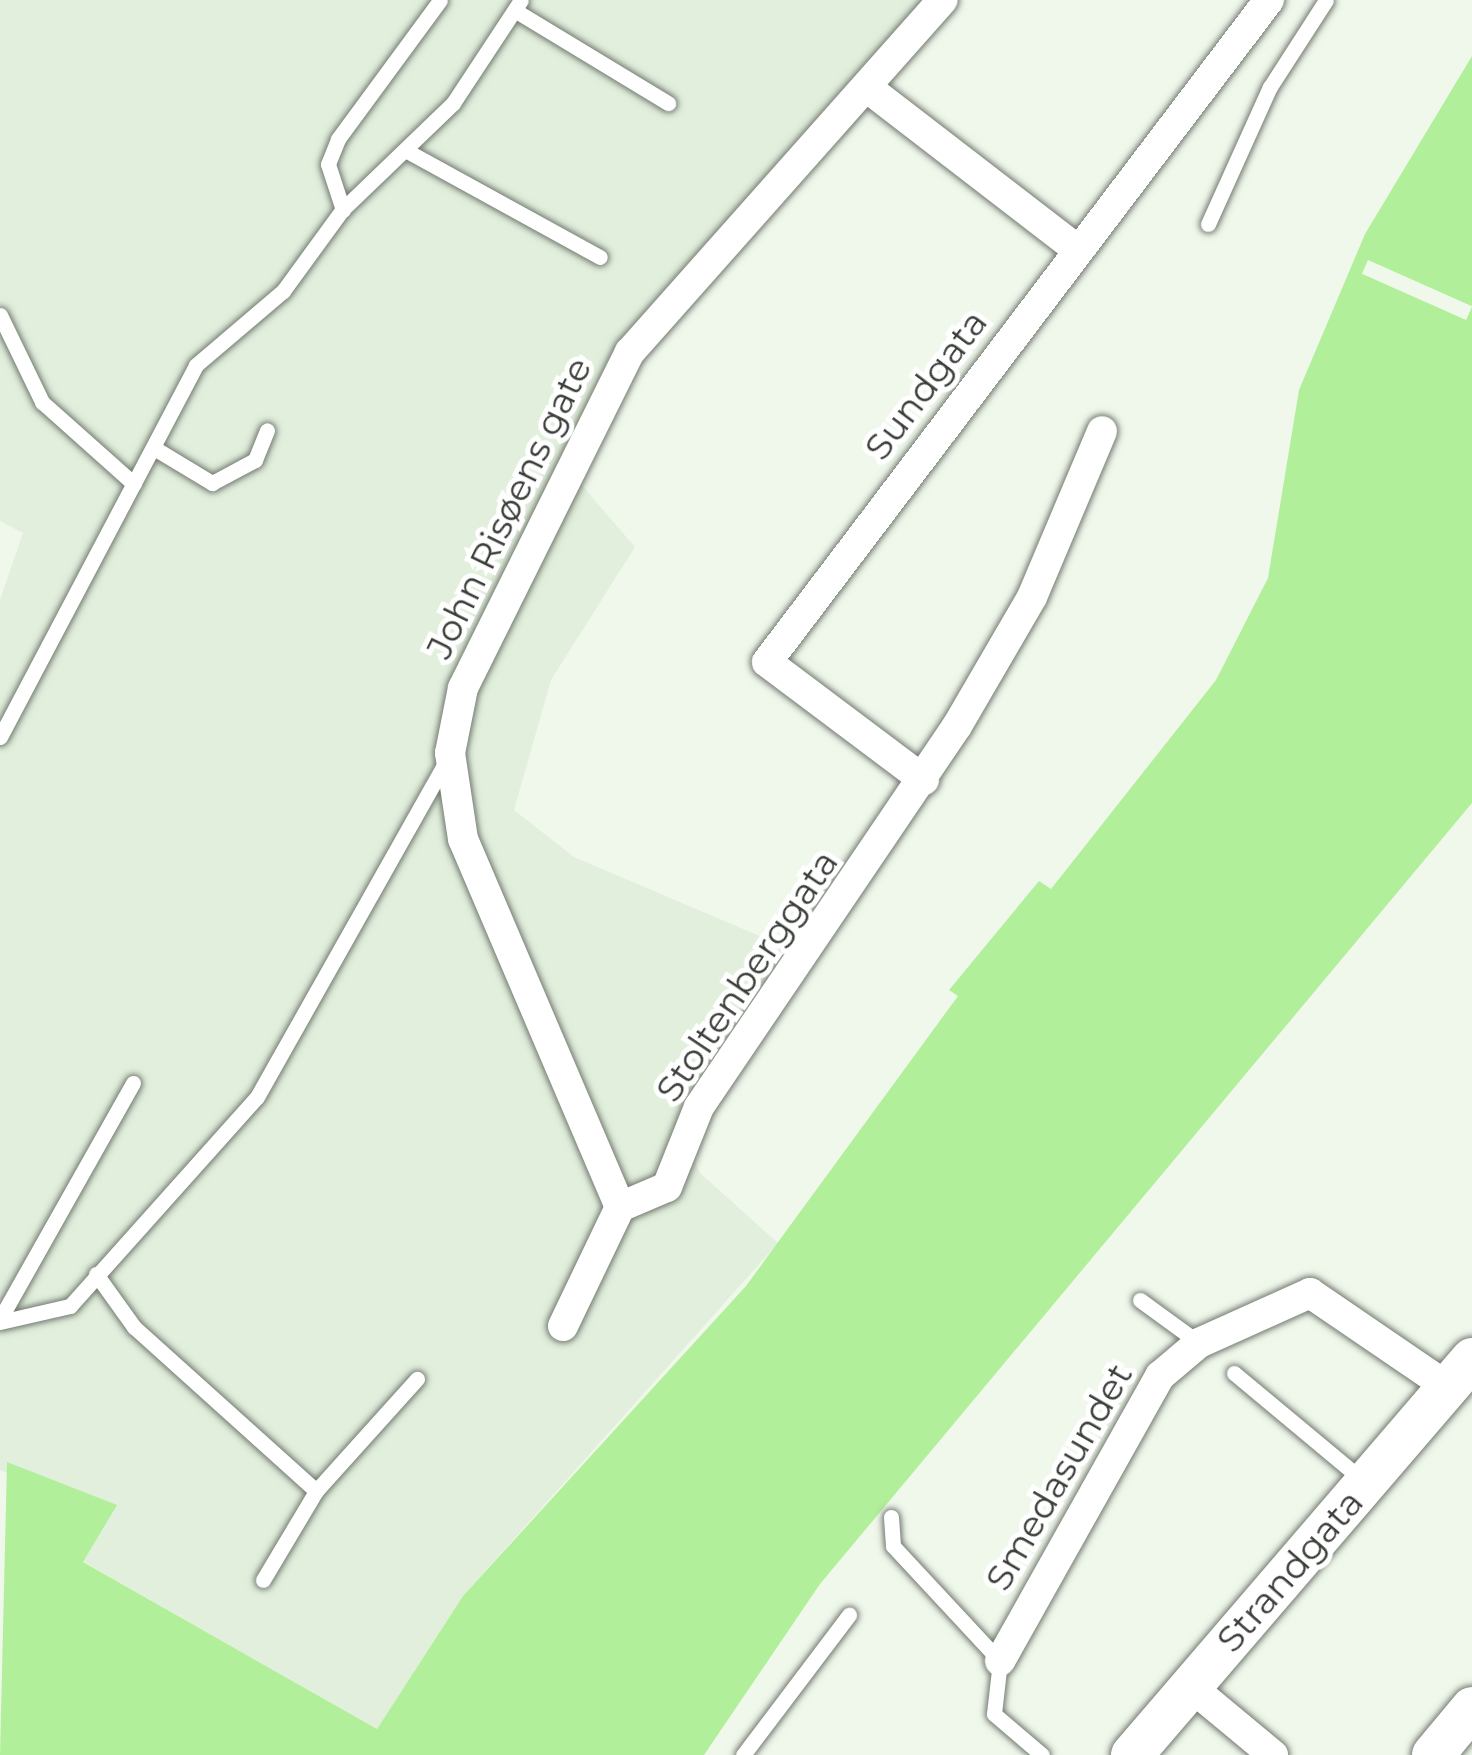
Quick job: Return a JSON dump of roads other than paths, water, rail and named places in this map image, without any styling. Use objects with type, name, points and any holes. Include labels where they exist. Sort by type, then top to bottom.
[{"type":"street","name":"John Risøens gate","points":[[620,1207],[483,903],[450,753],[464,688],[630,352],[943,0]]},
{"type":"street","name":"Sundgata","points":[[924,780],[767,662],[1269,0]]},
{"type":"street","points":[[868,89],[1078,249]]},
{"type":"street","name":"Stoltenberggata","points":[[620,1207],[668,1187],[699,1107],[924,780],[1032,597],[1102,431]]},
{"type":"street","points":[[563,1326],[620,1207]]},
{"type":"street","name":"Strandgata","points":[[1132,1755],[1460,1373],[1310,1293],[1199,1342]]},
{"type":"street","name":"Smedasundet","points":[[1000,1661],[1160,1376],[1199,1342]]},
{"type":"street","points":[[1190,1686],[1273,1755]]},
{"type":"street","points":[[1433,1755],[1472,1708]]},
{"type":"lane","points":[[343,210],[328,164],[338,139],[440,0]]},
{"type":"lane","points":[[1208,224],[1270,87],[1326,0]]},
{"type":"lane","points":[[0,737],[196,365],[284,291],[343,210],[407,151],[519,6],[668,104]]},
{"type":"lane","points":[[407,151],[601,257]]},
{"type":"lane","points":[[0,315],[42,402],[134,484]]},
{"type":"lane","points":[[154,448],[212,483],[255,460],[267,430]]},
{"type":"lane","points":[[133,1083],[0,1320],[41,1321],[96,1274],[257,1096],[450,753]]},
{"type":"lane","points":[[96,1274],[134,1327],[316,1491]]},
{"type":"lane","points":[[1140,1300],[1199,1342]]},
{"type":"lane","points":[[1234,1373],[1366,1483]]},
{"type":"lane","points":[[263,1580],[316,1491],[417,1379]]},
{"type":"lane","points":[[890,1517],[893,1546],[1000,1661],[994,1714],[1042,1755]]},
{"type":"lane","points":[[743,1755],[849,1615]]}]
